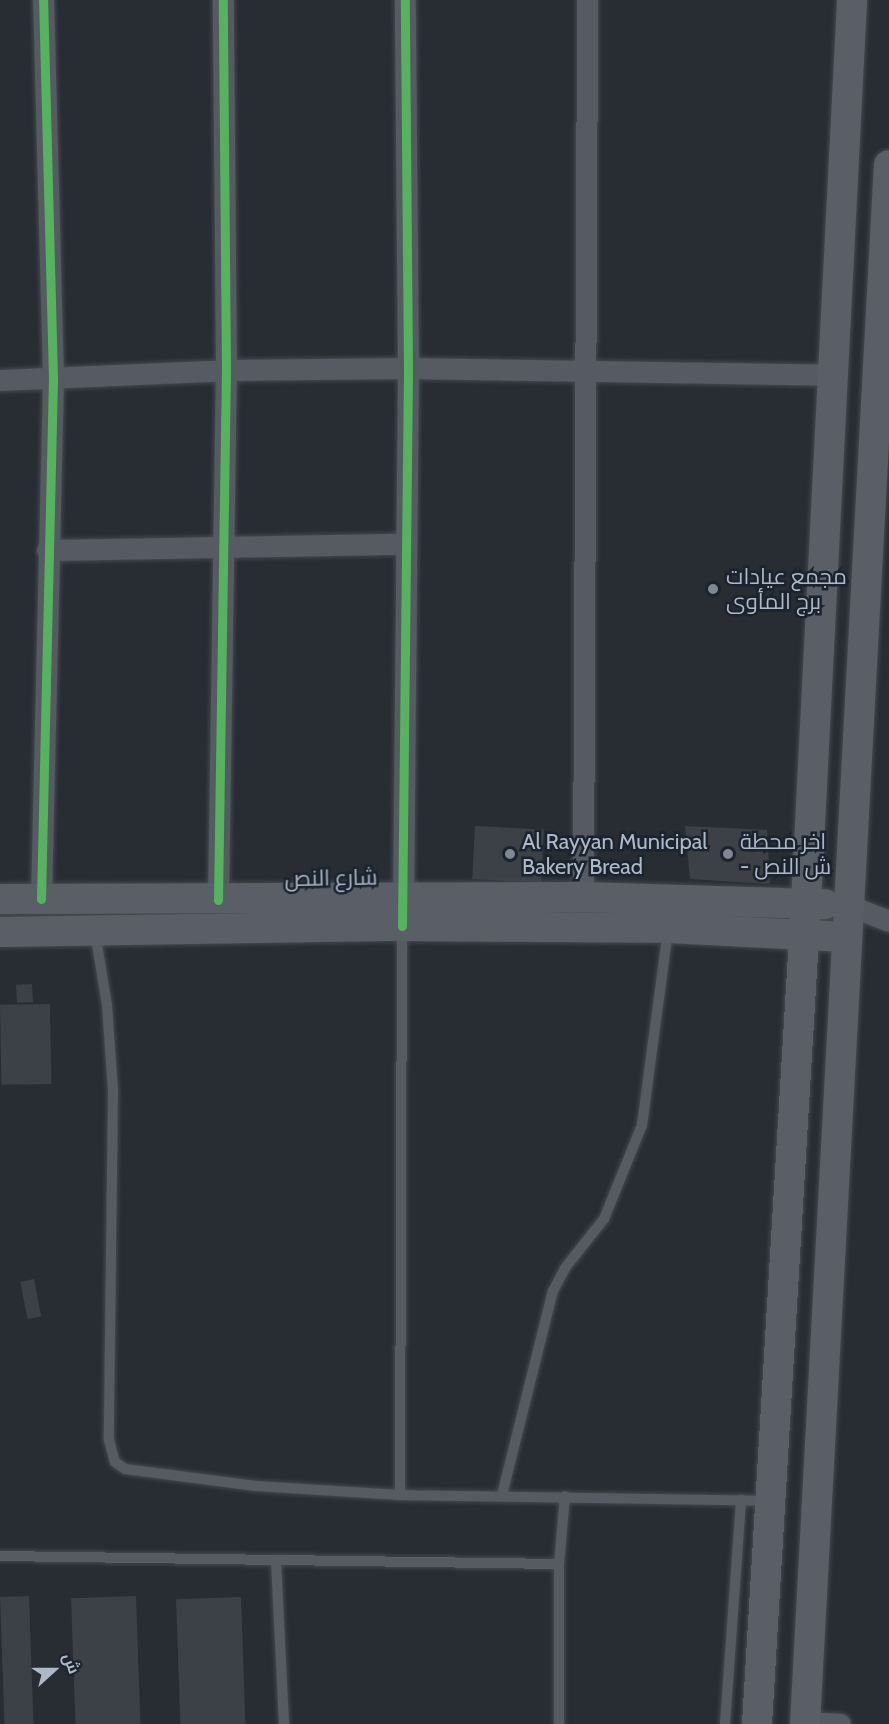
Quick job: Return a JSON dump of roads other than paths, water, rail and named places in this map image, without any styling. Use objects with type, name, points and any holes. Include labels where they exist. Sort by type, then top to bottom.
[{"type":"main road","points":[[757,1724],[806,903],[852,0]]},
{"type":"main road","points":[[805,1723],[889,165]]},
{"type":"main road","name":"شارع النص","points":[[0,899],[583,897],[848,905]]},
{"type":"main road","points":[[0,932],[402,926],[669,928],[846,937]]},
{"type":"street","points":[[40,900],[52,378],[44,0]]},
{"type":"street","points":[[218,900],[226,370],[223,0]]},
{"type":"street","points":[[402,926],[408,368],[405,0]]},
{"type":"street","points":[[583,897],[587,0]]},
{"type":"street","points":[[0,380],[226,370],[408,368],[833,375]]},
{"type":"street","points":[[47,550],[405,544]]},
{"type":"street","points":[[848,905],[886,921]]},
{"type":"street","points":[[846,937],[886,921]]},
{"type":"street","points":[[805,1723],[840,1724]]},
{"type":"lane","points":[[400,1495],[402,926]]},
{"type":"lane","points":[[502,1495],[553,1291],[565,1268],[604,1219],[642,1125],[669,928]]},
{"type":"lane","points":[[95,931],[107,1005],[113,1090],[110,1452],[125,1469],[256,1486],[400,1495],[770,1501]]},
{"type":"lane","points":[[559,1724],[559,1564],[565,1496]]},
{"type":"lane","points":[[725,1724],[741,1500]]},
{"type":"lane","points":[[0,1556],[559,1564]]},
{"type":"lane","points":[[276,1560],[284,1724]]},
{"type":"place","name":"مجمع عيادات برج المأوى","points":[[713,589]]},
{"type":"place","name":"Al Rayyan Municipal Bakery Bread","points":[[510,854]]},
{"type":"place","name":"اخر محطة - ش النص","points":[[728,854]]}]
